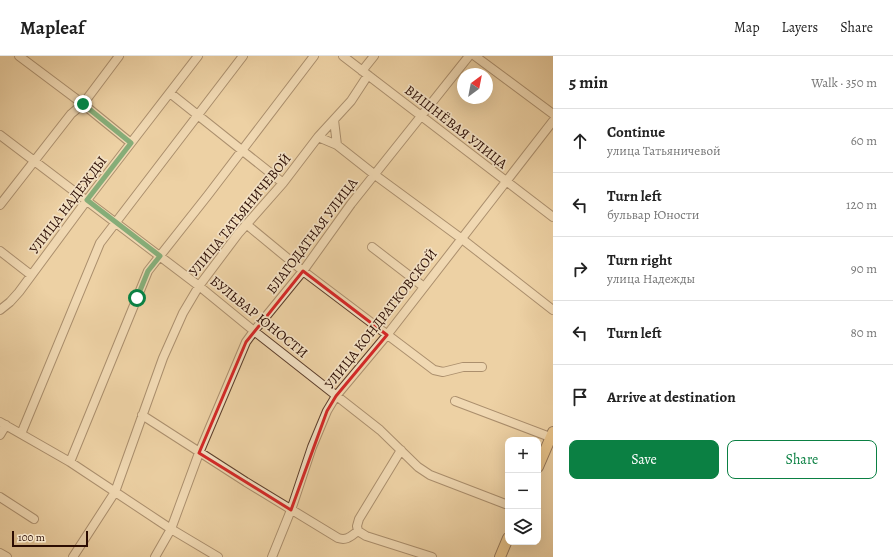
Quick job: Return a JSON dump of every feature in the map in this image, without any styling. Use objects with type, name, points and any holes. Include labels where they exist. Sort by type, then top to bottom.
[{"type":"main road","points":[[541,460],[552,434]]},
{"type":"main road","points":[[500,557],[505,545]]},
{"type":"street","points":[[19,56],[83,104],[131,143]]},
{"type":"street","points":[[0,205],[71,114],[83,104],[119,56]]},
{"type":"street","name":"УЛИЦА НАДЕЖДЫ","points":[[0,310],[10,302],[198,56]]},
{"type":"street","points":[[21,434],[100,243],[243,56]]},
{"type":"street","points":[[70,462],[148,271],[314,56]]},
{"type":"street","name":"ВИШНЁВАЯ УЛИЦА","points":[[343,56],[553,217]]},
{"type":"street","name":"УЛИЦА ТАТЬЯНИЧЕВОЙ","points":[[73,557],[115,492],[163,358],[183,313],[199,286],[246,224],[283,183],[318,137],[351,101],[374,56]]},
{"type":"street","name":"БЛАГОДАТНАЯ УЛИЦА","points":[[154,557],[171,529],[199,453],[246,342],[303,271],[351,204],[469,56]]},
{"type":"street","points":[[475,56],[553,114]]},
{"type":"street","points":[[170,93],[283,183]]},
{"type":"street","points":[[334,120],[337,145]]},
{"type":"street","name":"УЛИЦА КОНДРАТКОВСКОЙ","points":[[272,557],[292,510],[312,447],[327,411],[336,396],[387,335],[553,121]]},
{"type":"street","name":"БУЛЬВАР ЮНОСТИ","points":[[0,135],[199,286],[380,430],[418,467],[430,475],[505,504]]},
{"type":"street","points":[[318,137],[337,145],[553,310]]},
{"type":"street","points":[[246,224],[303,271],[434,370],[443,372],[463,367],[482,367]]},
{"type":"street","points":[[372,247],[424,287]]},
{"type":"street","points":[[0,251],[31,275]]},
{"type":"street","points":[[455,401],[552,434]]},
{"type":"street","points":[[142,415],[199,453],[343,540],[358,531]]},
{"type":"street","points":[[0,435],[3,423],[70,462],[171,529],[218,557]]},
{"type":"street","points":[[401,450],[356,526],[358,531],[366,536],[419,555],[432,557]]},
{"type":"street","points":[[0,497],[34,519]]},
{"type":"street","points":[[0,552],[7,557]]},
{"type":"highlighted area","points":[[303,271],[387,335],[336,396],[327,411],[291,510],[199,453],[246,342]]},
{"type":"route","points":[[83,104],[131,143],[87,200],[160,256],[148,271],[137,298]]}]
